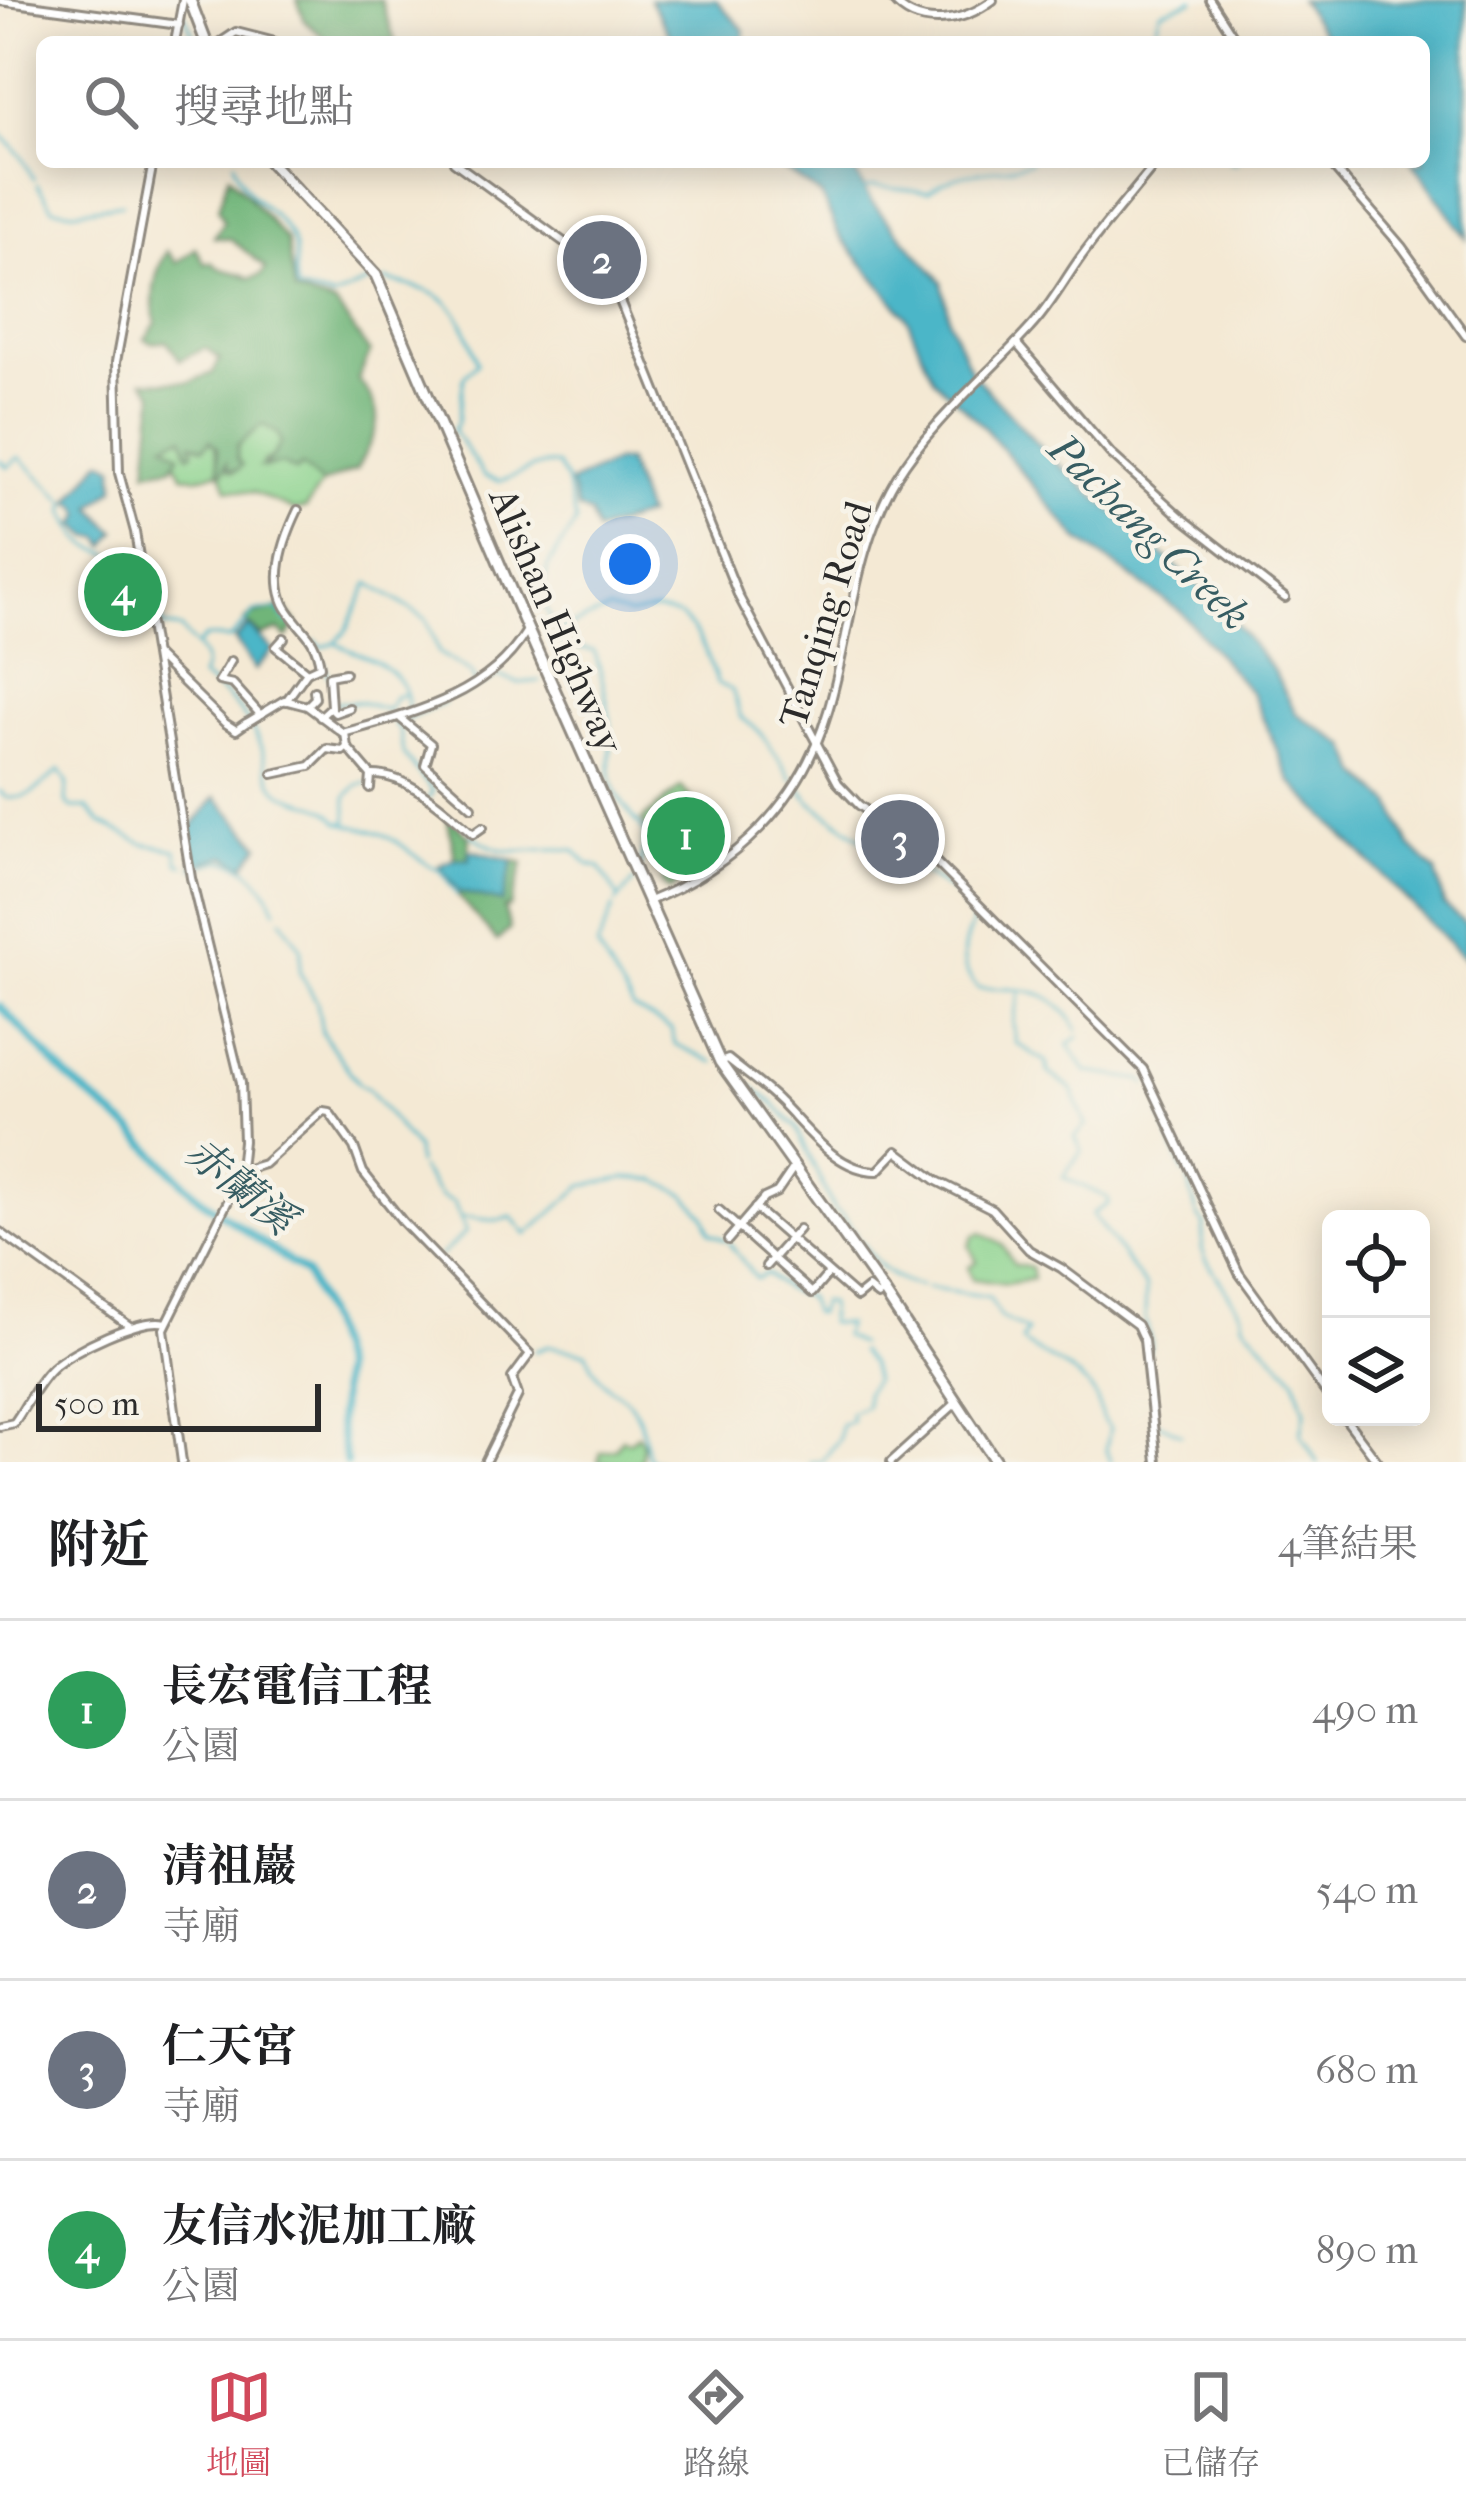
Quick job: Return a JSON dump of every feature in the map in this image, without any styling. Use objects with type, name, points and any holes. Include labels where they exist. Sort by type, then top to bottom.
[{"type":"main road","points":[[187,0],[203,36]]},
{"type":"main road","name":"Alishan Highway","points":[[276,168],[378,278],[720,1062],[884,1292],[996,1462]]},
{"type":"street","points":[[177,36],[187,0]]},
{"type":"street","points":[[893,0],[915,15],[956,20],[993,0]]},
{"type":"street","points":[[1210,0],[1233,36]]},
{"type":"street","points":[[0,1],[178,25]]},
{"type":"street","points":[[152,168],[115,376],[119,472],[135,532],[191,878],[241,1083],[242,1171],[166,1323],[163,1343],[182,1461]]},
{"type":"street","points":[[462,168],[583,256],[618,296],[740,597],[846,794],[934,860],[1143,1069],[1239,1273],[1322,1388]]},
{"type":"street","name":"Tanqing Road","points":[[647,902],[697,880],[753,837],[796,786],[829,711],[855,578],[873,524],[896,479],[940,422],[1054,299],[1152,168]]},
{"type":"street","points":[[1334,168],[1402,247],[1466,337]]},
{"type":"street","points":[[1013,345],[1110,453],[1181,517],[1285,598]]},
{"type":"street","points":[[155,655],[236,730],[258,712],[286,701],[307,672],[320,666],[310,633],[283,602],[279,584],[284,546],[298,510]]},
{"type":"street","points":[[286,701],[307,706],[345,733],[401,719],[493,671],[527,628]]},
{"type":"street","points":[[284,638],[276,647],[307,672]]},
{"type":"street","points":[[231,661],[219,681],[233,684],[258,712]]},
{"type":"street","points":[[345,673],[329,676],[330,708],[334,712],[349,708]]},
{"type":"street","points":[[307,706],[315,698],[314,691]]},
{"type":"street","points":[[320,717],[330,708]]},
{"type":"street","points":[[401,719],[431,744],[425,765],[472,807]]},
{"type":"street","points":[[345,733],[347,747],[370,775],[370,788]]},
{"type":"street","points":[[273,774],[310,766],[327,749],[347,747]]},
{"type":"street","points":[[370,775],[390,777],[423,795],[473,834],[483,827]]},
{"type":"street","points":[[720,1062],[728,1059],[777,1099],[819,1143],[857,1167],[878,1171],[897,1151],[937,1181],[992,1209],[1024,1246],[1134,1322],[1144,1340],[1157,1462]]},
{"type":"street","points":[[242,1171],[264,1164],[323,1111],[329,1112],[354,1147],[363,1172],[403,1222],[530,1354],[512,1378],[518,1396],[485,1462]]},
{"type":"street","points":[[728,1240],[764,1198],[777,1192],[794,1167]]},
{"type":"street","points":[[755,1208],[857,1297],[868,1288],[878,1296],[884,1292]]},
{"type":"street","points":[[719,1210],[812,1292],[829,1273]]},
{"type":"street","points":[[766,1266],[799,1229]]},
{"type":"street","points":[[0,1232],[131,1327]]},
{"type":"street","points":[[0,1426],[18,1418],[43,1378],[60,1361],[131,1327],[152,1320],[166,1323]]},
{"type":"street","points":[[891,1462],[956,1403]]},
{"type":"street","points":[[1351,1426],[1378,1462]]},
{"type":"green space","points":[[297,0],[381,0],[393,36],[322,36],[305,21]]},
{"type":"green space","points":[[229,175],[287,241],[295,292],[336,305],[370,353],[358,379],[377,414],[374,433],[357,469],[322,484],[302,466],[295,471],[282,464],[261,466],[281,442],[277,433],[262,424],[237,446],[242,465],[238,470],[229,470],[227,463],[223,472],[219,470],[217,447],[210,440],[204,448],[192,443],[194,452],[189,455],[183,436],[165,443],[180,454],[172,467],[147,471],[154,393],[144,381],[189,382],[213,373],[220,359],[206,348],[180,360],[167,341],[145,339],[156,323],[154,286],[167,251],[177,263],[196,248],[205,264],[211,262],[250,278],[266,268],[231,239],[214,237],[224,222],[218,208]]},
{"type":"green space","points":[[262,424],[277,433],[281,442],[272,458],[263,461],[264,468],[282,464],[295,471],[302,466],[322,484],[306,508],[295,511],[255,493],[227,489],[217,472],[197,478],[183,475],[164,443],[184,435],[187,452],[192,442],[214,442],[217,455],[233,472],[238,470],[237,447]]},
{"type":"green space","points":[[131,567],[140,597],[142,627],[103,587]]},
{"type":"green space","points":[[282,605],[296,623],[287,638],[279,630],[262,636],[245,621],[253,615]]},
{"type":"green space","points":[[681,787],[725,841],[670,890],[663,884],[663,866],[646,857],[649,832],[642,820]]},
{"type":"green space","points":[[447,817],[469,836],[469,859],[455,859]]},
{"type":"green space","points":[[513,860],[523,864],[510,907],[504,908],[510,929],[497,941],[459,892],[502,901]]},
{"type":"green space","points":[[982,1233],[1002,1245],[1014,1264],[1031,1268],[1033,1279],[1006,1284],[972,1279],[968,1267],[977,1261],[969,1246],[974,1235]]},
{"type":"green space","points":[[638,1435],[643,1443],[641,1462],[598,1462],[601,1452],[615,1449],[622,1438],[629,1442]]},
{"type":"water","points":[[650,0],[716,0],[745,31],[744,36],[671,36]]},
{"type":"water","points":[[1300,0],[1466,0],[1466,238],[1417,168],[1430,168],[1430,36],[1325,36]]},
{"type":"water","points":[[782,168],[853,168],[871,201],[942,282],[949,320],[971,372],[1045,452],[1222,607],[1273,670],[1296,713],[1347,746],[1359,773],[1392,804],[1410,846],[1436,872],[1444,905],[1466,924],[1466,960],[1291,782],[1252,694],[1181,612],[1078,539],[983,426],[933,378],[906,316],[839,235],[821,195]]},
{"type":"water","points":[[102,460],[114,466],[115,488],[92,507],[116,532],[106,546],[100,537],[89,536],[76,525],[82,514],[69,502]]},
{"type":"water","points":[[617,461],[627,462],[646,515],[596,532],[590,514],[578,509],[570,483]]},
{"type":"water","points":[[248,626],[273,650],[255,670],[235,640]]},
{"type":"water","points":[[216,797],[260,845],[245,865],[226,856],[194,865],[189,830]]},
{"type":"water","points":[[469,850],[513,860],[502,902],[459,892],[439,866],[469,859]]},
{"type":"waterway","points":[[1154,36],[1160,12],[1194,0]]},
{"type":"waterway","points":[[184,13],[194,36]]},
{"type":"waterway","points":[[0,133],[34,179]]},
{"type":"waterway","points":[[236,168],[254,198],[287,230],[296,254],[298,290],[333,298],[375,279]]},
{"type":"waterway","points":[[865,188],[928,192],[963,175],[999,168]]},
{"type":"waterway","points":[[37,184],[53,208],[73,211],[122,204]]},
{"type":"waterway","points":[[385,280],[438,296],[464,326],[478,363],[464,376],[453,430],[484,476],[500,481],[534,467],[557,465],[566,480],[576,522],[548,566],[541,597],[563,646],[594,651],[610,720],[613,785],[645,833],[639,873]]},
{"type":"waterway","points":[[0,461],[8,467],[19,457],[67,503],[65,512],[82,539],[137,570]]},
{"type":"waterway","points":[[147,580],[161,597],[162,626],[181,629],[200,651],[201,677],[246,719],[276,788],[324,809],[339,822],[348,821],[346,797],[366,783]]},
{"type":"waterway","points":[[315,641],[322,647],[335,643],[346,631],[369,583],[426,619],[439,653],[471,673],[477,687],[498,676],[518,683],[540,681]]},
{"type":"waterway","points":[[198,644],[205,637],[230,639],[255,612],[278,609],[296,626]]},
{"type":"waterway","points":[[560,630],[609,610],[676,615]]},
{"type":"waterway","points":[[679,616],[698,638],[717,683],[732,690],[741,717],[760,732],[793,780]]},
{"type":"waterway","points":[[335,643],[394,675],[402,685],[407,713]]},
{"type":"waterway","points":[[321,658],[329,676]]},
{"type":"waterway","points":[[458,696],[477,687]]},
{"type":"waterway","points":[[333,703],[360,702],[388,710],[395,697],[405,694]]},
{"type":"waterway","points":[[404,721],[444,703]]},
{"type":"waterway","points":[[403,721],[394,724],[400,731],[403,754],[433,791],[429,798]]},
{"type":"waterway","points":[[0,791],[14,798],[29,794],[60,770],[67,782],[66,802],[72,808],[87,808],[101,823],[144,844],[176,850],[184,865]]},
{"type":"waterway","points":[[799,787],[811,802],[894,862]]},
{"type":"waterway","points":[[342,823],[398,842],[441,871],[457,895]]},
{"type":"waterway","points":[[472,835],[510,851],[574,850],[588,864],[599,867],[619,899]]},
{"type":"waterway","points":[[193,868],[224,861],[242,866],[263,886],[276,910]]},
{"type":"waterway","points":[[898,864],[927,875],[957,895],[973,922],[963,957],[978,988],[1023,990],[1048,997],[1078,1030]]},
{"type":"waterway","points":[[616,903],[634,881]]},
{"type":"waterway","points":[[613,908],[597,948],[634,1009],[671,1029],[675,1044],[714,1062]]},
{"type":"waterway","points":[[281,919],[301,948],[300,973],[317,1002],[322,1033],[416,1149],[417,1164]]},
{"type":"waterway","points":[[1020,993],[1013,1023],[1016,1043],[1046,1062],[1048,1072],[1072,1090],[1085,1123]]},
{"type":"waterway","name":"赤蘭溪","points":[[0,1006],[70,1080],[133,1131],[197,1196],[306,1274],[341,1369],[339,1426],[346,1462]]},
{"type":"waterway","points":[[1079,1037],[1068,1044],[1087,1072],[1147,1084]]},
{"type":"waterway","points":[[734,1073],[796,1127],[834,1210],[843,1215],[856,1236]]},
{"type":"waterway","points":[[1161,1115],[1184,1174]]},
{"type":"waterway","points":[[1087,1125],[1075,1137],[1082,1151],[1063,1177],[1108,1198],[1108,1204],[1092,1214],[1146,1288],[1148,1353]]},
{"type":"waterway","points":[[420,1169],[441,1197],[454,1203],[460,1217],[512,1217],[527,1235],[582,1186],[625,1178],[656,1180],[686,1195],[705,1217],[710,1232],[725,1240]]},
{"type":"waterway","points":[[1188,1180],[1204,1224],[1206,1259],[1242,1314],[1243,1323],[1295,1378],[1305,1412],[1301,1434],[1317,1462]]},
{"type":"waterway","points":[[441,1255],[466,1232],[460,1217]]},
{"type":"waterway","points":[[860,1240],[885,1270],[920,1286]]},
{"type":"waterway","points":[[729,1243],[756,1279],[766,1273],[785,1289],[807,1297],[817,1314],[821,1302],[829,1303],[829,1323],[846,1324],[843,1336],[859,1344]]},
{"type":"waterway","points":[[927,1288],[989,1298],[1000,1317],[1027,1331],[1022,1341],[1026,1345],[1086,1384],[1110,1428],[1106,1450],[1111,1462]]},
{"type":"waterway","points":[[535,1351],[549,1346],[587,1353],[598,1376],[636,1412],[649,1459],[660,1462]]},
{"type":"waterway","points":[[810,1462],[822,1461],[839,1439],[841,1425],[852,1421],[850,1413],[866,1406],[866,1392],[874,1380],[860,1351]]},
{"type":"waterway","points":[[1156,1422],[1181,1434]]},
{"type":"place","name":"清祖巖","points":[[602,260]]},
{"type":"place","name":"友信水泥加工廠","points":[[123,592]]},
{"type":"place","name":"長宏電信工程","points":[[686,836]]},
{"type":"place","name":"仁天宮","points":[[900,839]]},
{"type":"water label","name":"Pachang Creek","points":[[1150,531]]}]
